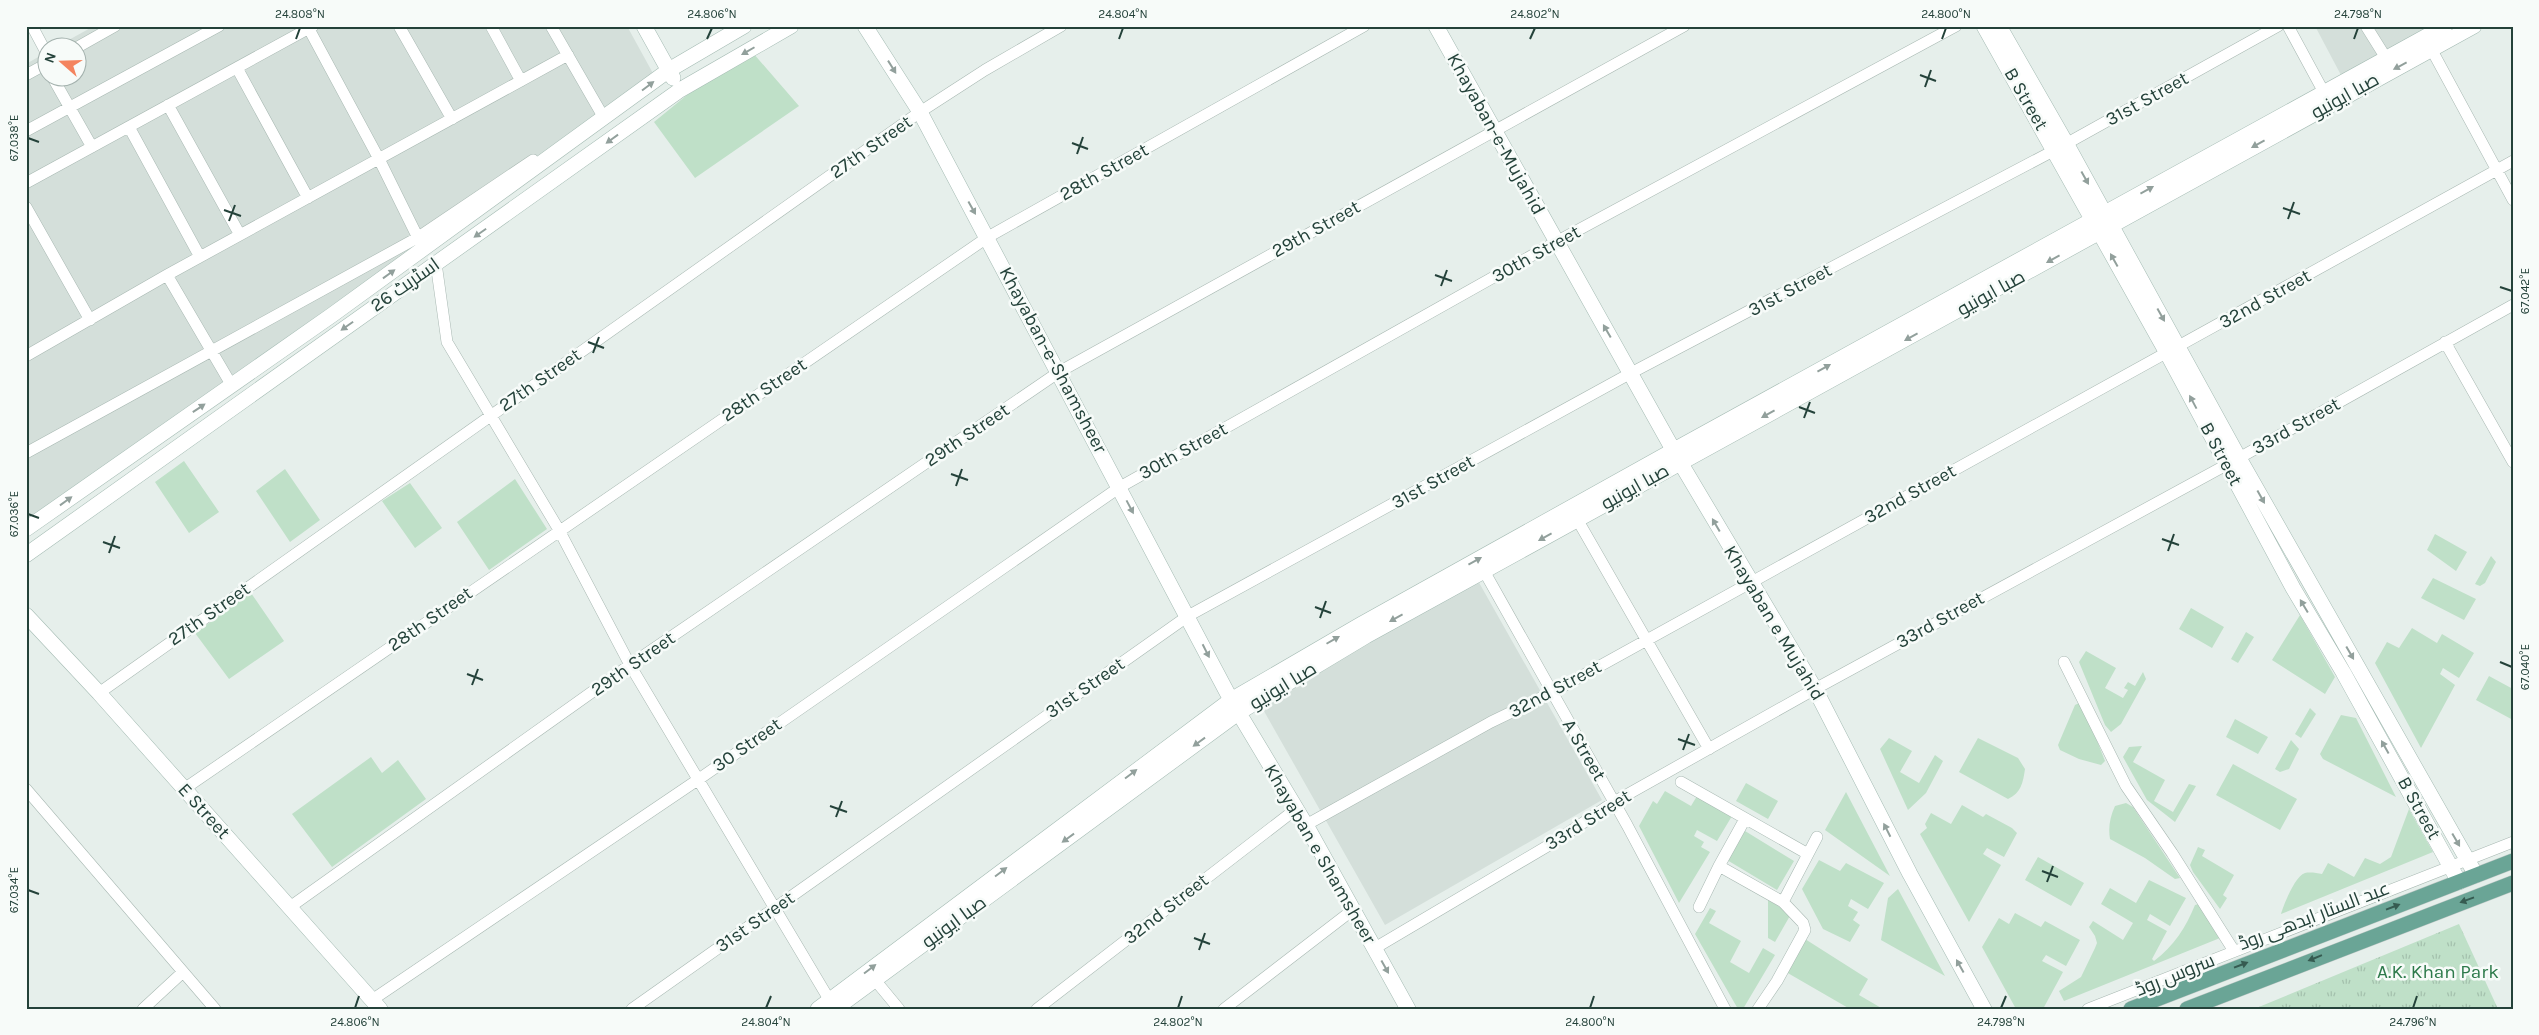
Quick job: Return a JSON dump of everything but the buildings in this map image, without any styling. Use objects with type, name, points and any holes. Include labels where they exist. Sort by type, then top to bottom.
[{"type":"main road","points":[[644,26],[680,90]]},
{"type":"main road","name":"اسٹریٹ 26","points":[[26,530],[232,386],[420,243],[668,70],[744,26]]},
{"type":"main road","name":"اسٹریٹ 26","points":[[26,555],[680,90],[790,26]]},
{"type":"main road","name":"Khayaban-e-Shamsheer","points":[[866,26],[920,112],[988,237],[1234,706]]},
{"type":"main road","name":"Khayaban-e-Mujahid","points":[[1436,26],[1556,242]]},
{"type":"main road","name":"B Street","points":[[1984,26],[2061,147]]},
{"type":"main road","name":"B Street","points":[[1999,26],[2061,147],[2233,461],[2476,875]]},
{"type":"main road","name":"صبا ایونیو","points":[[829,1007],[1234,706],[1360,625],[1677,456],[2102,223],[2428,43],[2445,26]]},
{"type":"main road","name":"صبا ایونیو","points":[[2328,98],[2386,58],[2474,26]]},
{"type":"main road","name":"Khayaban e Mujahid","points":[[1556,242],[1750,582],[1815,689],[1910,874],[1984,1009]]},
{"type":"main road","name":"صبا ایونیو","points":[[829,1007],[875,980],[1234,706],[1366,636],[1577,519],[1677,456]]},
{"type":"main road","name":"B Street","points":[[2233,461],[2293,588],[2343,672],[2459,882]]},
{"type":"main road","name":"E Street","points":[[26,615],[99,693],[376,1004]]},
{"type":"main road","name":"Khayaban e Shamsheer","points":[[1234,706],[1354,908],[1408,1009]]},
{"type":"main road","name":"عبد الستار ایدھی روڈ","points":[[2131,1009],[2513,861]]},
{"type":"main road","name":"عبد الستار ایدھی روڈ","points":[[2187,1009],[2513,883]]},
{"type":"street","points":[[32,26],[38,41]]},
{"type":"street","points":[[88,41],[115,26]]},
{"type":"street","points":[[26,131],[219,26]]},
{"type":"street","points":[[399,26],[452,119]]},
{"type":"street","points":[[491,26],[521,80]]},
{"type":"street","points":[[551,26],[603,116]]},
{"type":"street","name":"27th Street","points":[[99,693],[920,112],[985,70],[1061,26]]},
{"type":"street","name":"28th Street","points":[[184,788],[988,237],[1364,26]]},
{"type":"street","name":"29th Street","points":[[290,907],[630,665],[1059,372],[1684,26]]},
{"type":"street","name":"30th Street","points":[[1120,487],[1556,242],[1956,26]]},
{"type":"street","name":"31st Street","points":[[632,1009],[1188,616],[1631,374],[2061,147],[2278,26]]},
{"type":"street","points":[[2288,26],[2328,98]]},
{"type":"street","points":[[2366,26],[2386,58]]},
{"type":"street","points":[[26,182],[309,27],[379,159],[420,243],[212,350],[26,453]]},
{"type":"street","points":[[2428,43],[2513,200]]},
{"type":"street","points":[[26,356],[167,275],[568,55]]},
{"type":"street","points":[[26,75],[38,68]]},
{"type":"street","points":[[237,68],[308,198]]},
{"type":"street","points":[[59,88],[92,147]]},
{"type":"street","points":[[168,105],[240,235]]},
{"type":"street","points":[[129,127],[200,257]]},
{"type":"street","name":"32nd Street","points":[[1306,825],[1491,722],[1551,693],[2513,161]]},
{"type":"street","points":[[26,207],[90,320]]},
{"type":"street","points":[[436,263],[447,342],[559,530],[630,665],[775,908],[829,1007]]},
{"type":"street","points":[[167,275],[232,386]]},
{"type":"street","name":"33rd Street","points":[[1375,948],[1556,841],[1614,802],[1815,689],[2233,461],[2513,305]]},
{"type":"street","points":[[2445,342],[2513,462]]},
{"type":"street","name":"30 Street","points":[[376,1004],[1120,487]]},
{"type":"street","points":[[1577,519],[1709,749]]},
{"type":"street","name":"A Street","points":[[1484,571],[1614,802],[1725,1009]]},
{"type":"street","points":[[2064,662],[2126,786],[2172,853],[2234,951]]},
{"type":"street","points":[[1681,782],[1808,854]]},
{"type":"street","points":[[26,789],[215,1009]]},
{"type":"street","name":"32nd Street","points":[[1036,1009],[1296,809]]},
{"type":"street","points":[[1699,907],[1744,819]]},
{"type":"street","points":[[1783,902],[1817,837]]},
{"type":"street","name":"سروس روڈ","points":[[2088,1009],[2467,858],[2513,842]]},
{"type":"street","points":[[1719,866],[1783,902],[1804,923],[1806,930],[1777,981],[1758,1009]]},
{"type":"street","points":[[1224,1009],[1354,908]]},
{"type":"street","points":[[144,1009],[183,972]]},
{"type":"street","points":[[875,980],[899,1009]]},
{"type":"shaded area","points":[[94,26],[627,26],[655,77],[26,522],[26,64],[38,57],[38,88],[88,88],[88,38],[72,38]]},
{"type":"shaded area","points":[[2315,26],[2432,26],[2342,77]]},
{"type":"shaded area","points":[[1477,579],[1602,800],[1385,925],[1260,704]]},
{"type":"green space","points":[[753,53],[799,106],[695,178],[654,122],[687,95]]},
{"type":"green space","points":[[184,461],[219,512],[189,533],[155,482]]},
{"type":"green space","points":[[285,469],[320,520],[290,542],[256,491]]},
{"type":"green space","points":[[515,479],[547,529],[489,570],[457,522]]},
{"type":"green space","points":[[410,483],[442,528],[415,548],[382,501]]},
{"type":"green space","points":[[2435,534],[2467,552],[2456,571],[2427,550]]},
{"type":"green space","points":[[2491,556],[2496,562],[2485,583],[2480,586],[2475,584]]},
{"type":"green space","points":[[2433,578],[2476,599],[2464,620],[2421,598]]},
{"type":"green space","points":[[251,593],[284,641],[229,679],[195,633]]},
{"type":"green space","points":[[2191,608],[2224,627],[2212,648],[2179,629]]},
{"type":"green space","points":[[2300,615],[2335,677],[2325,694],[2272,660]]},
{"type":"green space","points":[[2412,628],[2437,643],[2442,634],[2474,653],[2459,678],[2443,668],[2440,674],[2455,685],[2421,748],[2375,663],[2387,642],[2399,648]]},
{"type":"green space","points":[[2246,632],[2254,637],[2238,663],[2231,659]]},
{"type":"green space","points":[[2086,651],[2116,668],[2105,688],[2123,698],[2128,690],[2124,688],[2128,682],[2135,686],[2143,672],[2146,679],[2121,724],[2111,732],[2105,725],[2079,662]]},
{"type":"green space","points":[[2489,676],[2513,689],[2513,720],[2476,700]]},
{"type":"green space","points":[[2079,703],[2083,705],[2105,761],[2101,765],[2079,759],[2060,750],[2058,745],[2075,705]]},
{"type":"green space","points":[[2310,708],[2316,714],[2301,738],[2295,734]]},
{"type":"green space","points":[[2341,715],[2356,718],[2396,797],[2323,759],[2320,754]]},
{"type":"green space","points":[[2235,719],[2268,737],[2258,754],[2226,737]]},
{"type":"green space","points":[[1889,738],[1912,751],[1900,772],[1919,783],[1935,755],[1943,761],[1926,793],[1908,810],[1880,749]]},
{"type":"green space","points":[[1978,738],[2018,758],[2025,769],[2021,787],[2012,797],[2008,799],[1959,772]]},
{"type":"green space","points":[[2291,740],[2299,749],[2289,769],[2280,772],[2275,769]]},
{"type":"green space","points":[[2142,746],[2133,762],[2165,780],[2154,801],[2173,812],[2189,784],[2196,786],[2175,822],[2147,800],[2123,757],[2129,747]]},
{"type":"green space","points":[[371,757],[382,773],[398,760],[426,799],[332,867],[292,814]]},
{"type":"green space","points":[[2233,764],[2297,799],[2280,830],[2216,795]]},
{"type":"green space","points":[[1746,783],[1778,801],[1768,819],[1736,801]]},
{"type":"green space","points":[[1665,791],[1691,806],[1697,796],[1732,816],[1717,841],[1697,830],[1694,836],[1704,842],[1701,847],[1710,852],[1679,903],[1639,826],[1653,801],[1657,804]]},
{"type":"green space","points":[[1846,792],[1890,876],[1825,830]]},
{"type":"green space","points":[[2126,803],[2133,807],[2180,878],[2175,879],[2145,858],[2110,839],[2110,822],[2115,806]]},
{"type":"green space","points":[[1962,805],[1983,817],[1986,814],[2012,828],[2017,833],[2004,857],[1987,848],[1983,854],[2001,865],[1969,922],[1920,834],[1927,828],[1925,824],[1931,813],[1951,824]]},
{"type":"green space","points":[[2409,809],[2433,852],[2281,914],[2287,897],[2301,875],[2305,873],[2322,874],[2328,863],[2354,877],[2365,858],[2380,864],[2391,857]]},
{"type":"green space","points":[[1745,831],[1794,861],[1777,890],[1727,860]]},
{"type":"green space","points":[[2198,847],[2205,850],[2202,856],[2234,875],[2223,895],[2227,898],[2220,909],[2190,865]]},
{"type":"green space","points":[[2038,857],[2084,883],[2071,906],[2025,880]]},
{"type":"green space","points":[[1819,860],[1840,871],[1846,863],[1884,883],[1868,909],[1851,899],[1848,906],[1858,912],[1853,920],[1860,925],[1850,942],[1823,929],[1802,889]]},
{"type":"green space","points":[[2149,880],[2186,898],[2170,926],[2150,914],[2147,920],[2167,931],[2152,959],[2154,961],[2179,936],[2195,905],[2199,904],[2220,938],[2064,1001],[2059,991],[2081,977],[2097,943],[2089,927],[2093,921],[2123,940],[2133,923],[2101,904],[2110,888],[2136,903]]},
{"type":"green space","points":[[1898,889],[1945,976],[1881,940],[1888,898]]},
{"type":"green space","points":[[1768,900],[1791,914],[1775,942],[1768,938]]},
{"type":"green space","points":[[1710,908],[1716,911],[1709,923],[1741,941],[1730,962],[1749,973],[1763,948],[1775,955],[1743,1009],[1738,1009],[1695,934]]},
{"type":"green space","points":[[2015,913],[2041,927],[2045,921],[2080,940],[2066,966],[2046,955],[2042,961],[2063,972],[2043,1009],[2016,1009],[1982,947],[1999,918],[2009,924]]},
{"type":"green space","name":"A.K. Khan Park","points":[[2459,924],[2498,1009],[2254,1009]]},
{"type":"green space","points":[[1805,939],[1868,979],[1859,995],[1883,1009],[1850,1009],[1786,972]]}]
